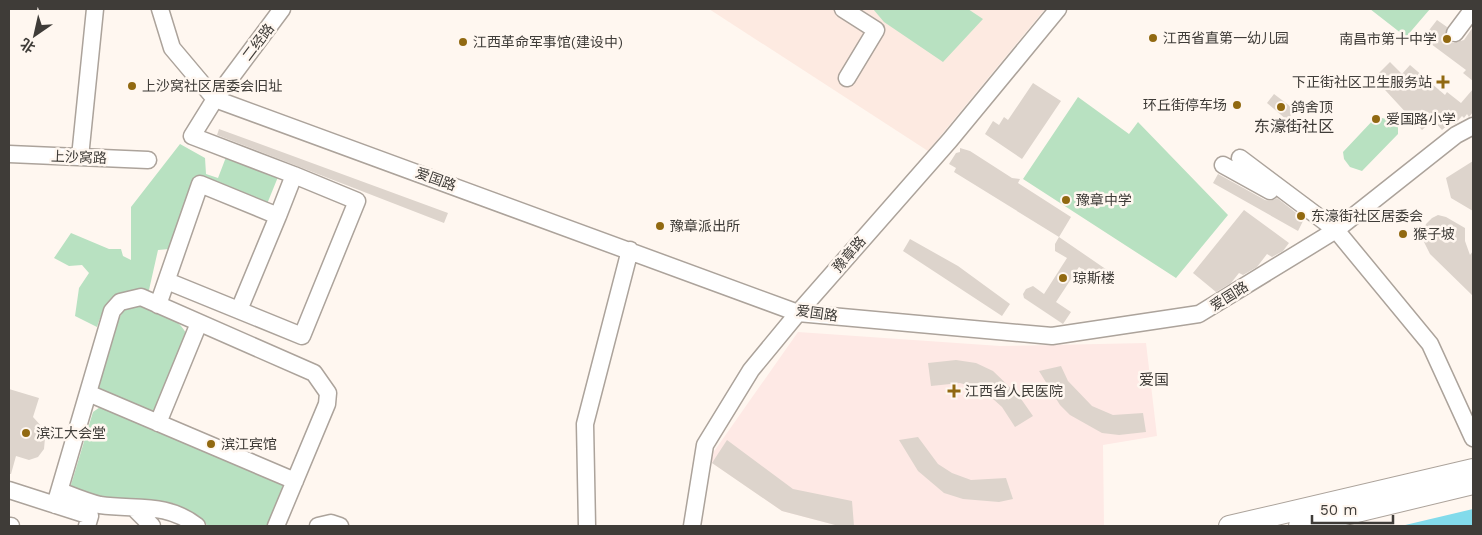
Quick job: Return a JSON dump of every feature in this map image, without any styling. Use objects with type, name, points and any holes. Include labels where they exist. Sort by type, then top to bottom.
[{"type":"main road","points":[[1229,526],[1473,469]]},
{"type":"main road","points":[[1299,526],[1473,484]]},
{"type":"street","points":[[80,157],[95,9]]},
{"type":"street","name":"爱国路","points":[[160,9],[172,48],[215,99],[798,313],[1052,336],[1199,314],[1330,226],[1456,135],[1473,126]]},
{"type":"street","name":"二经路","points":[[282,9],[215,99],[192,136],[294,176]]},
{"type":"street","points":[[843,9],[876,30],[847,78]]},
{"type":"street","name":"豫章路","points":[[692,526],[705,445],[751,370],[798,313],[950,140],[1058,9]]},
{"type":"street","points":[[1455,33],[1473,9]]},
{"type":"street","name":"上沙窝路","points":[[10,155],[148,160]]},
{"type":"street","points":[[1240,158],[1330,226],[1430,344],[1473,438]]},
{"type":"street","points":[[1223,165],[1330,226]]},
{"type":"street","points":[[167,281],[302,336],[357,201],[294,176],[239,310]]},
{"type":"street","points":[[158,305],[200,184],[278,216]]},
{"type":"street","points":[[587,526],[585,424],[630,250]]},
{"type":"street","points":[[58,498],[112,311],[120,302],[140,297],[314,373],[328,393],[327,404],[276,526]]},
{"type":"street","points":[[158,423],[199,323]]},
{"type":"street","points":[[88,393],[295,480]]},
{"type":"street","points":[[9,490],[99,504],[165,509],[177,513],[197,526]]},
{"type":"street","points":[[58,498],[90,516],[87,526]]},
{"type":"street","points":[[134,508],[152,526]]},
{"type":"street","points":[[318,526],[331,523],[340,526]]},
{"type":"shaded area","points":[[709,9],[1045,9],[928,151]]},
{"type":"shaded area","name":"江西省人民医院","points":[[798,332],[1000,346],[1146,343],[1157,436],[1103,445],[1104,526],[839,526],[782,511],[708,460]]},
{"type":"green space","points":[[873,9],[968,9],[983,19],[943,62],[884,22]]},
{"type":"green space","points":[[1370,9],[1430,9],[1406,37]]},
{"type":"green space","points":[[1078,97],[1129,134],[1138,122],[1228,215],[1176,278],[1023,179]]},
{"type":"green space","points":[[1376,117],[1392,120],[1398,127],[1398,134],[1362,171],[1350,167],[1344,159],[1343,152]]},
{"type":"green space","points":[[180,144],[205,158],[206,174],[218,178],[228,152],[280,172],[267,204],[194,177],[169,249],[158,250],[149,290],[121,294],[109,302],[97,327],[75,316],[79,288],[89,273],[82,265],[69,266],[54,258],[71,233],[109,249],[121,249],[123,256],[131,260],[131,207]]},
{"type":"green space","points":[[136,305],[166,314],[178,323],[187,335],[154,413],[98,388],[118,320],[124,310]]},
{"type":"green space","points":[[103,405],[286,486],[269,526],[209,526],[173,503],[98,499],[70,488],[93,412]]},
{"type":"water","points":[[1473,509],[1473,526],[1401,526]]},
{"type":"building","points":[[1437,20],[1447,27],[1446,36],[1453,43],[1464,40],[1473,27],[1473,81],[1463,73],[1466,70],[1423,38]]},
{"type":"building","points":[[1390,62],[1402,74],[1410,65],[1445,95],[1447,92],[1461,103],[1473,89],[1473,112],[1469,117],[1467,114],[1464,118],[1462,116],[1455,124],[1452,121],[1442,130],[1433,120],[1422,130],[1374,78]]},
{"type":"building","points":[[1033,83],[1061,101],[1022,159],[985,134],[993,121],[999,125],[1004,117],[1008,120]]},
{"type":"building","name":"鸽舍顶","points":[[1274,94],[1295,110],[1287,120],[1267,103]]},
{"type":"building","points":[[219,129],[448,213],[444,223],[217,135]]},
{"type":"building","points":[[960,148],[970,151],[1012,178],[1020,179],[1018,183],[1071,217],[1059,237],[954,172],[956,168],[949,164],[956,153],[960,152]]},
{"type":"building","points":[[1473,161],[1473,211],[1451,198],[1446,178]]},
{"type":"building","points":[[1218,174],[1265,200],[1271,201],[1277,198],[1304,219],[1298,231],[1213,183]]},
{"type":"building","points":[[1244,210],[1289,243],[1283,251],[1272,257],[1267,254],[1257,267],[1243,275],[1239,273],[1231,283],[1216,292],[1193,273]]},
{"type":"building","points":[[1438,215],[1446,217],[1465,228],[1465,241],[1470,255],[1473,251],[1473,296],[1430,254],[1424,242],[1423,232],[1426,224]]},
{"type":"building","name":"琼斯楼","points":[[1059,237],[1110,272],[1103,283],[1079,267],[1056,302],[1071,312],[1063,324],[1024,298],[1023,294],[1026,289],[1033,286],[1044,294],[1067,258],[1055,251],[1055,244]]},
{"type":"building","points":[[910,239],[958,266],[1010,304],[1002,316],[903,251]]},
{"type":"building","points":[[956,360],[976,363],[993,371],[1019,396],[1033,416],[1015,427],[1002,407],[983,390],[960,383],[931,386],[928,363]]},
{"type":"building","points":[[1061,366],[1068,381],[1092,406],[1113,415],[1143,413],[1146,432],[1119,435],[1102,433],[1070,415],[1060,405],[1039,371]]},
{"type":"building","name":"滨江大会堂","points":[[9,389],[39,398],[33,417],[43,428],[45,438],[44,449],[38,457],[29,460],[16,456],[11,474],[9,474]]},
{"type":"building","points":[[918,437],[938,464],[952,473],[971,480],[1006,478],[1013,499],[999,502],[963,499],[944,493],[918,471],[899,440]]},
{"type":"building","points":[[727,440],[793,489],[852,501],[854,526],[839,526],[782,511],[712,463]]},
{"type":"place","name":"江西省直第一幼儿园","points":[[1153,38]]},
{"type":"place","name":"南昌市第十中学","points":[[1447,39]]},
{"type":"place","name":"江西革命军事馆(建设中)","points":[[463,42]]},
{"type":"place","name":"下正街社区卫生服务站","points":[[1443,82]]},
{"type":"place","name":"上沙窝社区居委会旧址","points":[[132,86]]},
{"type":"place","name":"环丘街停车场","points":[[1237,105]]},
{"type":"place","name":"鸽舍顶","points":[[1281,107]]},
{"type":"place","name":"爱国路小学","points":[[1376,119]]},
{"type":"place","name":"豫章中学","points":[[1066,200]]},
{"type":"place","name":"东濠街社区居委会","points":[[1301,216]]},
{"type":"place","name":"豫章派出所","points":[[660,226]]},
{"type":"place","name":"猴子坡","points":[[1403,234]]},
{"type":"place","name":"琼斯楼","points":[[1063,278]]},
{"type":"place","name":"江西省人民医院","points":[[954,391]]},
{"type":"place","name":"滨江大会堂","points":[[26,433]]},
{"type":"place","name":"滨江宾馆","points":[[211,444]]},
{"type":"district","name":"东濠街社区","points":[[1294,126]]},
{"type":"district","name":"爱国","points":[[1154,380]]}]
